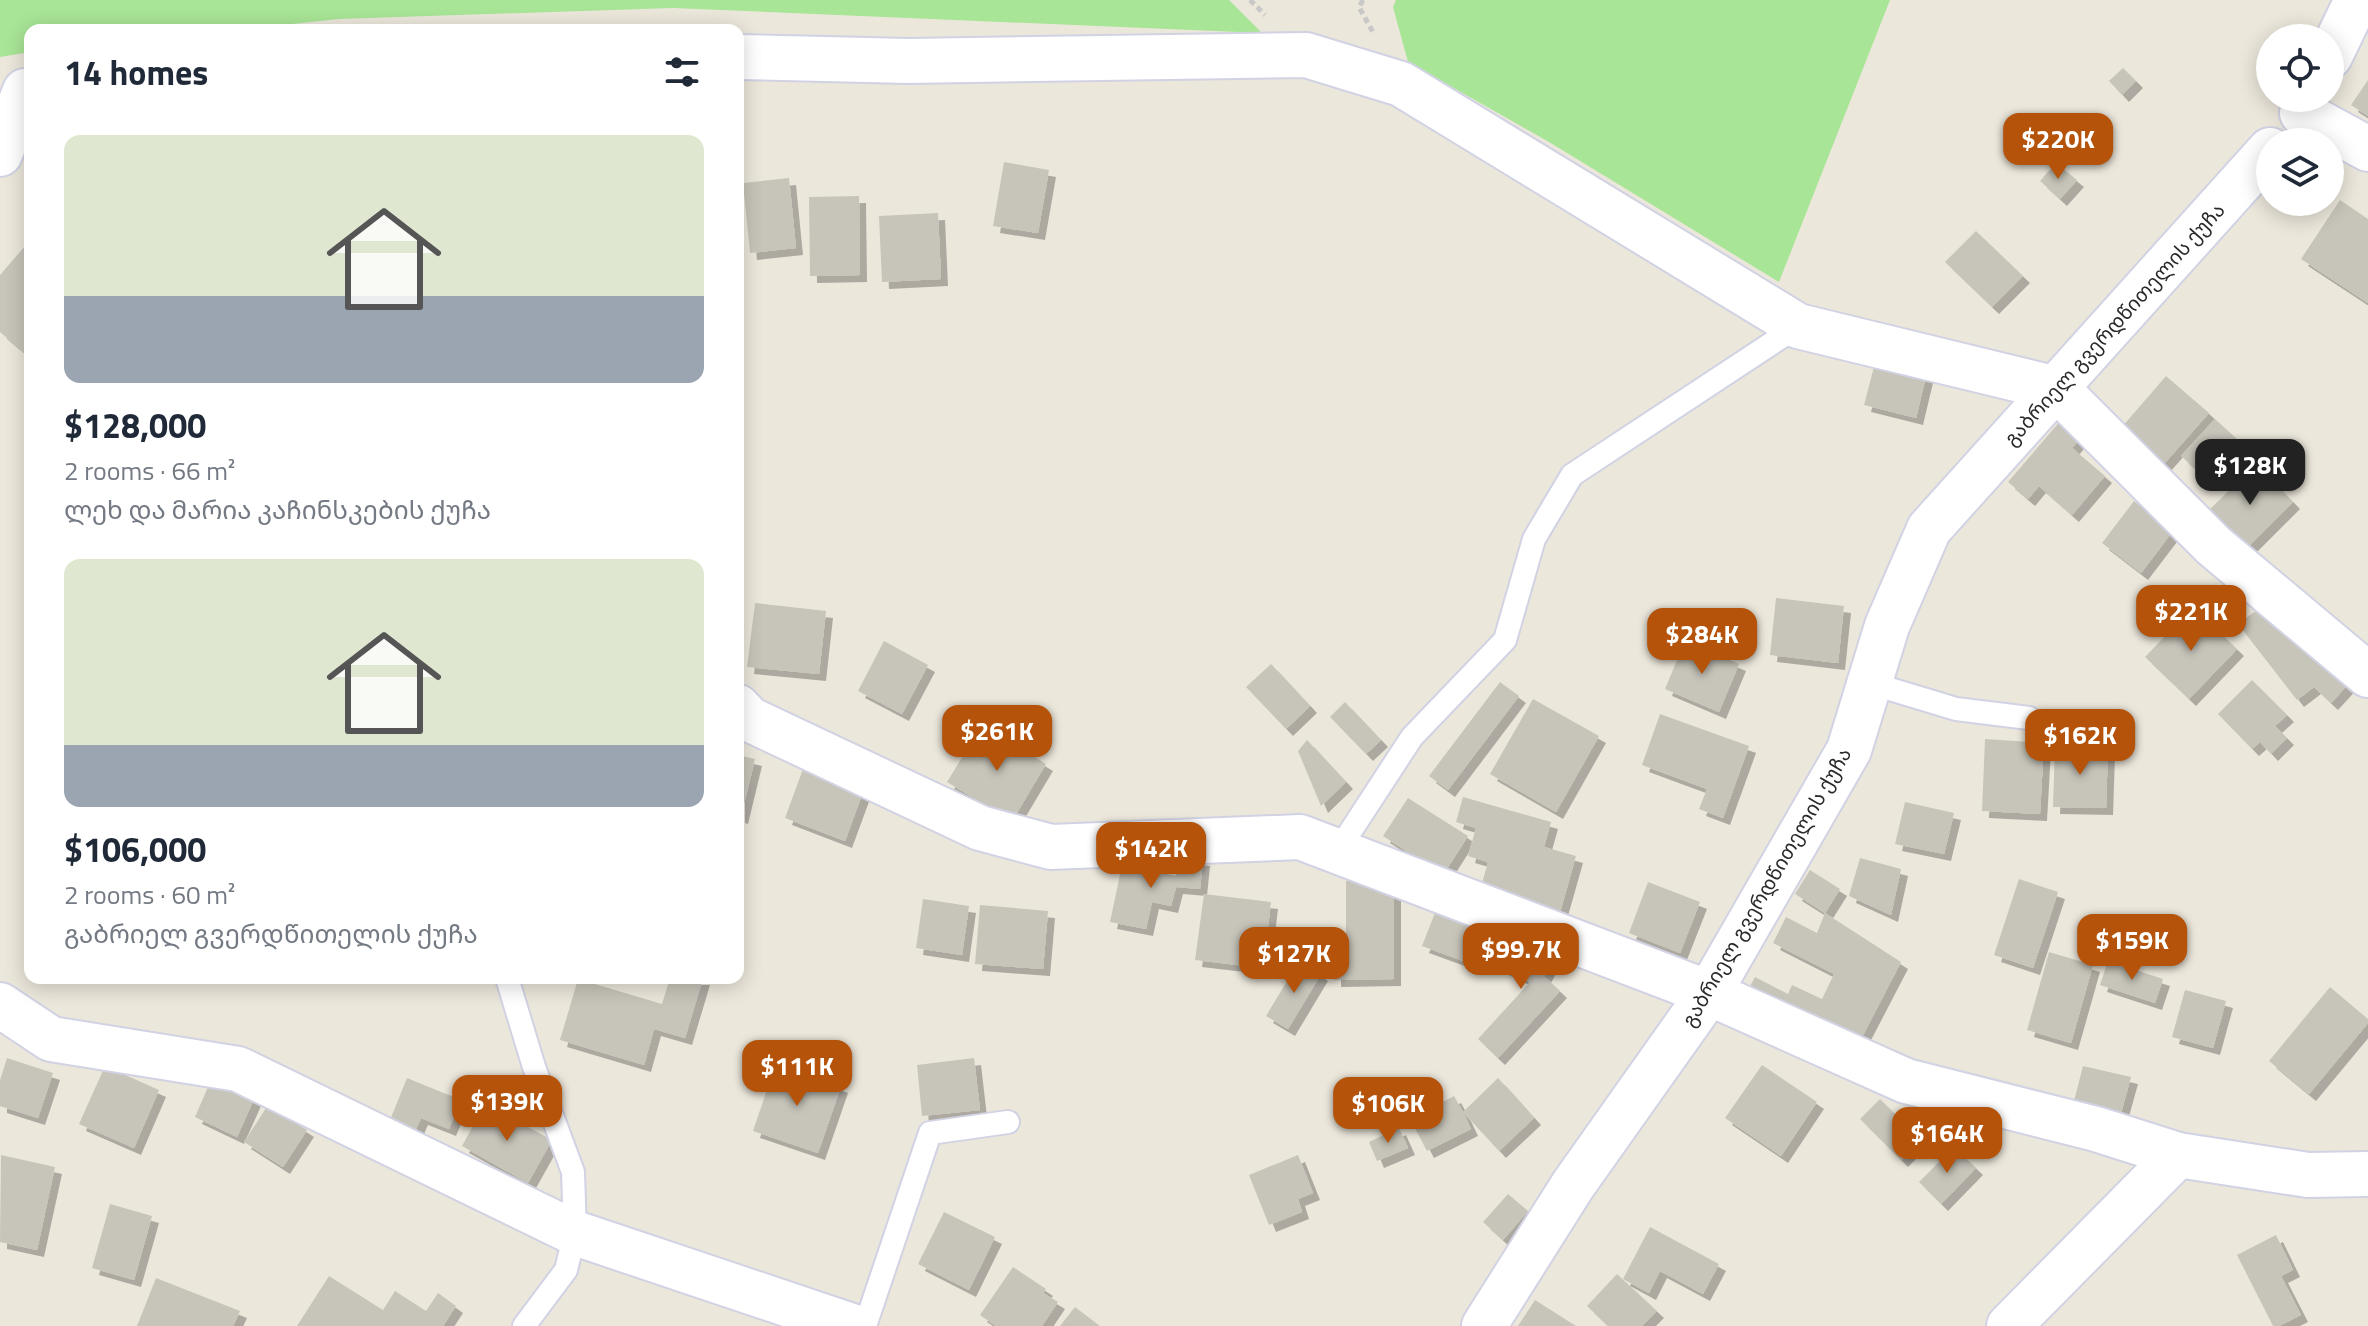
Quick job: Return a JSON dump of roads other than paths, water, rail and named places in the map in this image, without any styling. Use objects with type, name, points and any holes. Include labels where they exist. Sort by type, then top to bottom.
[{"type":"street","points":[[2344,27],[2357,0]]},
{"type":"street","points":[[744,57],[908,61],[1306,55],[1401,84],[1798,326],[2057,389],[2214,546],[2368,675]]},
{"type":"street","points":[[0,154],[18,88]]},
{"type":"street","points":[[2296,118],[2368,149]]},
{"type":"street","name":"გაბრიელ გვერდწითელის ქუჩა","points":[[1484,1326],[1573,1185],[1709,993],[1849,750],[1887,626],[1929,529],[2256,166]]},
{"type":"street","points":[[744,714],[749,719],[980,828],[1051,847],[1300,837],[1709,993],[1906,1081],[2096,1129],[2178,1155],[2308,1175],[2368,1174]]},
{"type":"street","points":[[0,1005],[51,1039],[238,1069],[575,1233],[852,1326]]},
{"type":"street","points":[[2009,1326],[2178,1155]]},
{"type":"lane","points":[[1337,852],[1412,737],[1505,640],[1534,539],[1572,475],[1798,326]]},
{"type":"lane","points":[[1870,683],[1956,709],[2029,718]]},
{"type":"lane","points":[[509,984],[534,1067],[573,1172],[575,1233],[566,1270],[524,1326]]},
{"type":"lane","points":[[865,1326],[930,1133],[1008,1122]]}]
